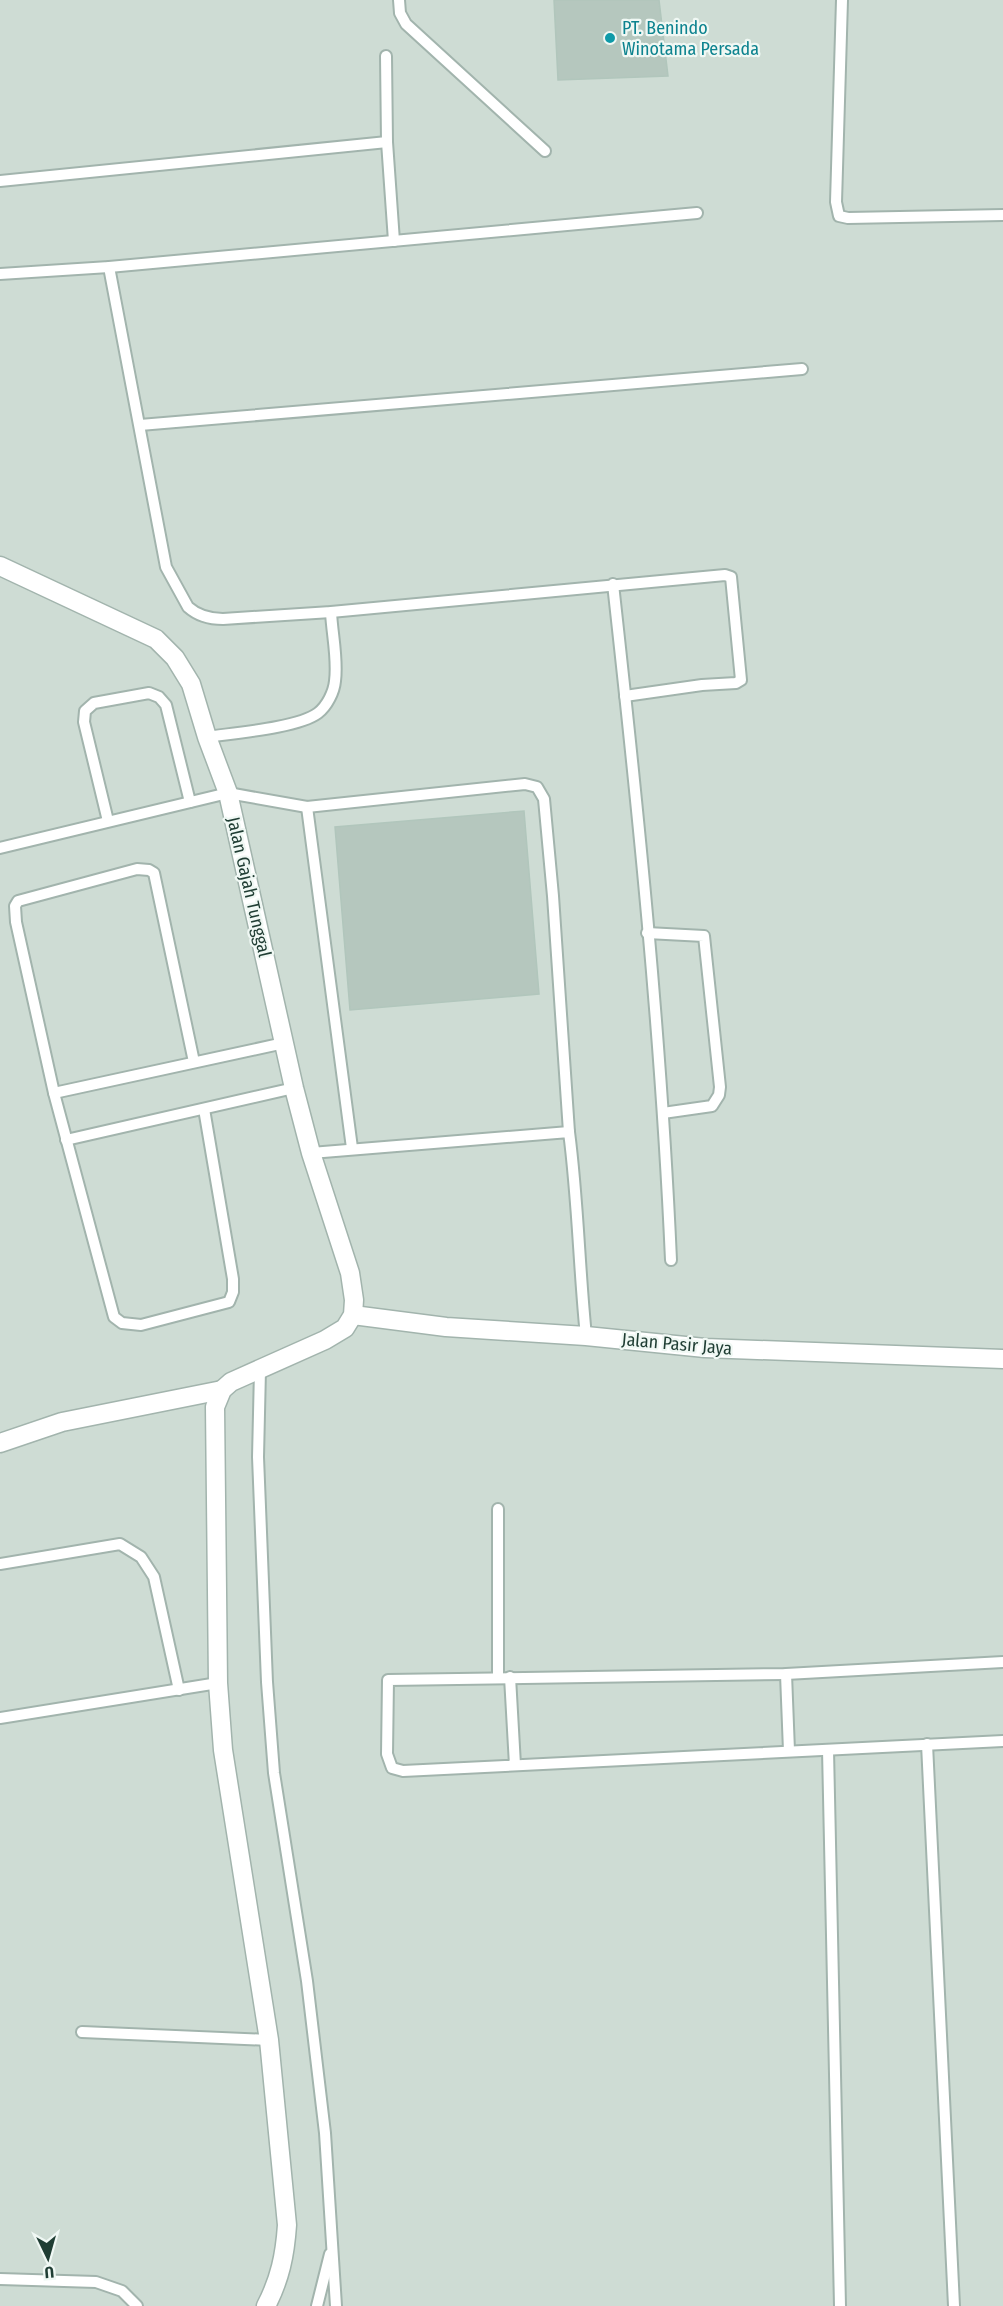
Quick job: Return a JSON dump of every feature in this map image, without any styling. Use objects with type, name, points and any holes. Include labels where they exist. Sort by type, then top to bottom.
[{"type":"street","name":"Jalan Gajah Tunggal","points":[[0,566],[156,639],[175,658],[190,684],[228,793],[294,1088],[311,1153],[350,1273],[354,1300],[353,1315]]},
{"type":"street","name":"Jalan Pasir Jaya","points":[[353,1315],[446,1327],[586,1336],[705,1348],[1003,1359]]},
{"type":"street","points":[[266,2306],[282,2269],[287,2225],[269,2040],[229,1792],[218,1683],[214,1418],[215,1407],[222,1390],[231,1382],[326,1340],[345,1328],[353,1315]]},
{"type":"street","points":[[0,1443],[62,1422],[222,1390]]},
{"type":"lane","points":[[399,0],[400,13],[406,24],[545,151]]},
{"type":"lane","points":[[842,0],[836,202],[839,216],[848,218],[1003,215]]},
{"type":"lane","points":[[386,56],[387,142],[394,241]]},
{"type":"lane","points":[[0,181],[387,142]]},
{"type":"lane","points":[[0,274],[109,267],[697,213]]},
{"type":"lane","points":[[109,267],[166,567],[188,607],[198,614],[219,619],[331,612],[613,584],[729,576],[732,580],[741,680],[736,683],[702,685],[625,696]]},
{"type":"lane","points":[[140,425],[802,369]]},
{"type":"lane","points":[[613,584],[663,1113],[671,1260]]},
{"type":"lane","points":[[207,737],[307,719],[327,704],[335,682],[331,612]]},
{"type":"lane","points":[[108,821],[84,722],[85,711],[94,703],[149,693],[159,697],[166,705],[190,802]]},
{"type":"lane","points":[[0,848],[228,793],[307,807],[525,784],[537,787],[544,799],[551,873],[586,1336]]},
{"type":"lane","points":[[307,807],[352,1148]]},
{"type":"lane","points":[[194,1062],[154,873],[137,869],[23,899],[15,906],[16,922],[66,1140],[114,1317],[122,1323],[141,1325],[230,1302],[234,1292],[204,1109]]},
{"type":"lane","points":[[647,933],[702,934],[705,938],[720,1087],[719,1095],[712,1106],[663,1113]]},
{"type":"lane","points":[[54,1093],[284,1043]]},
{"type":"lane","points":[[66,1140],[294,1088]]},
{"type":"lane","points":[[311,1153],[569,1132]]},
{"type":"lane","points":[[260,1370],[258,1457],[267,1682],[274,1773],[307,1981],[325,2133],[336,2306]]},
{"type":"lane","points":[[498,1509],[498,1677]]},
{"type":"lane","points":[[0,1563],[120,1544],[141,1557],[153,1577],[178,1690]]},
{"type":"lane","points":[[1003,1662],[786,1674],[388,1680],[387,1754],[392,1768],[403,1771],[1003,1741]]},
{"type":"lane","points":[[786,1674],[789,1751]]},
{"type":"lane","points":[[510,1677],[515,1765]]},
{"type":"lane","points":[[0,1718],[218,1683]]},
{"type":"lane","points":[[927,1744],[954,2306]]},
{"type":"lane","points":[[828,1750],[840,2306]]},
{"type":"lane","points":[[82,2032],[269,2040]]},
{"type":"lane","points":[[317,2306],[332,2242]]},
{"type":"lane","points":[[0,2279],[96,2282],[122,2291],[136,2306]]},
{"type":"shaded area","points":[[0,0],[1003,0],[1003,2306],[0,2306]]},
{"type":"building","name":"PT. Benindo Winotama Persada","points":[[554,0],[659,0],[668,76],[558,80]]},
{"type":"building","points":[[524,811],[539,994],[350,1010],[335,827]]},
{"type":"place","name":"PT. Benindo Winotama Persada","points":[[610,38]]}]
